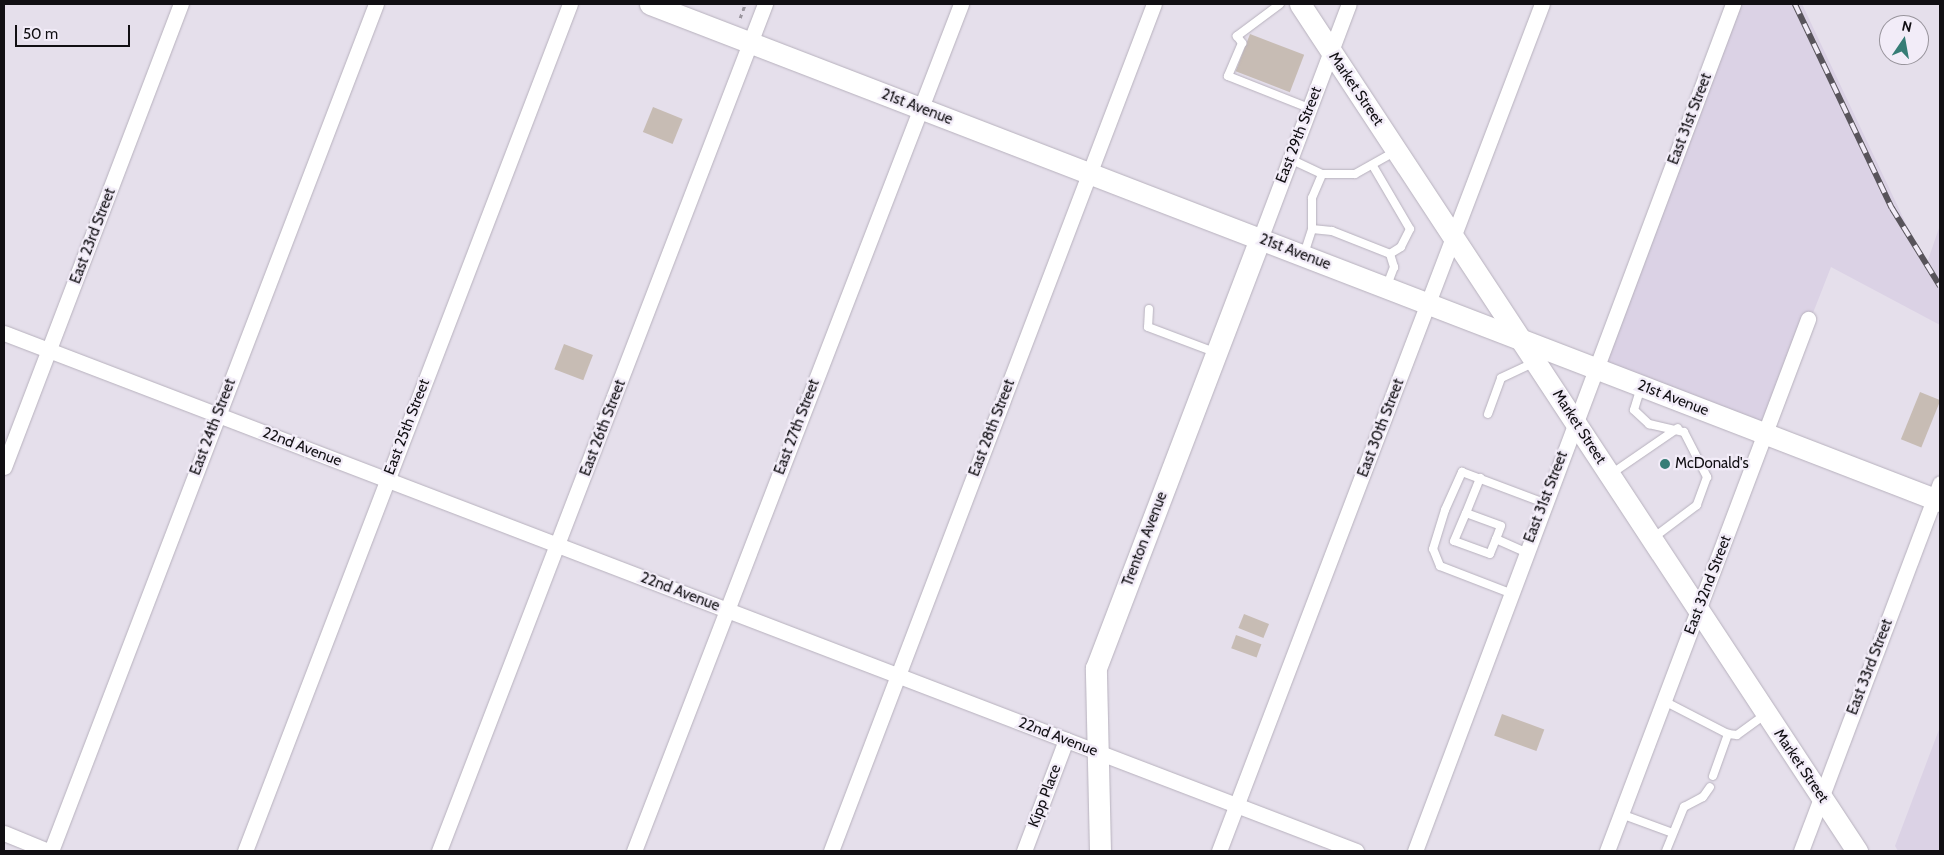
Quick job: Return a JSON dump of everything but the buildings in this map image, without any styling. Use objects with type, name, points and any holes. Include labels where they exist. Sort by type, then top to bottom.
[{"type":"street","name":"East 23rd Street","points":[[4,467],[181,4]]},
{"type":"street","name":"East 24th Street","points":[[50,851],[376,4]]},
{"type":"street","name":"East 25th Street","points":[[246,851],[570,4]]},
{"type":"street","name":"21st Avenue","points":[[650,4],[1765,433],[1938,494]]},
{"type":"street","name":"East 26th Street","points":[[439,851],[765,4]]},
{"type":"street","name":"East 27th Street","points":[[634,851],[960,4]]},
{"type":"street","name":"East 28th Street","points":[[831,851],[1154,4]]},
{"type":"street","name":"Market Street","points":[[1300,4],[1857,851]]},
{"type":"street","name":"East 29th Street","points":[[1260,238],[1349,4]]},
{"type":"street","name":"East 30th Street","points":[[1219,851],[1542,4]]},
{"type":"street","name":"East 31st Street","points":[[1415,851],[1525,552],[1576,422],[1733,4]]},
{"type":"street","name":"Trenton Avenue","points":[[1100,851],[1096,668],[1260,238]]},
{"type":"street","name":"East 32nd Street","points":[[1607,851],[1808,319]]},
{"type":"street","name":"22nd Avenue","points":[[4,333],[1356,851]]},
{"type":"street","name":"East 33rd Street","points":[[1801,851],[1938,494]]},
{"type":"street","name":"Kipp Place","points":[[1024,851],[1066,740]]},
{"type":"street","points":[[4,833],[50,851]]},
{"type":"lane","points":[[1280,4],[1237,36],[1242,43],[1228,76],[1309,108]]},
{"type":"lane","points":[[1290,159],[1322,174],[1355,174],[1373,166],[1397,150]]},
{"type":"lane","points":[[1373,166],[1410,229],[1401,247],[1390,254]]},
{"type":"lane","points":[[1304,256],[1312,229],[1312,198],[1322,174]]},
{"type":"lane","points":[[1312,229],[1332,230],[1390,254]]},
{"type":"lane","points":[[1387,288],[1394,267],[1390,254]]},
{"type":"lane","points":[[1149,309],[1148,327],[1216,353]]},
{"type":"lane","points":[[1488,414],[1501,378],[1536,362]]},
{"type":"lane","points":[[1642,386],[1634,410],[1640,419],[1678,428],[1695,447],[1707,477],[1697,505],[1651,540]]},
{"type":"lane","points":[[1609,475],[1678,428]]},
{"type":"lane","points":[[1510,593],[1440,566],[1435,560],[1433,549],[1462,472],[1544,503]]},
{"type":"lane","points":[[1466,512],[1501,526],[1490,554],[1454,541],[1480,478]]},
{"type":"lane","points":[[1496,539],[1525,552]]},
{"type":"lane","points":[[1664,701],[1728,734],[1737,735],[1766,714]]},
{"type":"lane","points":[[1714,776],[1728,734]]},
{"type":"lane","points":[[1666,851],[1684,807],[1703,797],[1710,787]]},
{"type":"lane","points":[[1621,814],[1673,833]]},
{"type":"shaded area","points":[[1733,4],[1802,4],[1926,266],[1940,225],[1940,325],[1831,267],[1766,433],[1598,368]]},
{"type":"shaded area","points":[[1940,727],[1940,851],[1898,851],[1895,846]]},
{"type":"railway","points":[[1795,4],[1892,208],[1940,286]]},
{"type":"place","name":"McDonald's","points":[[1665,464]]}]
